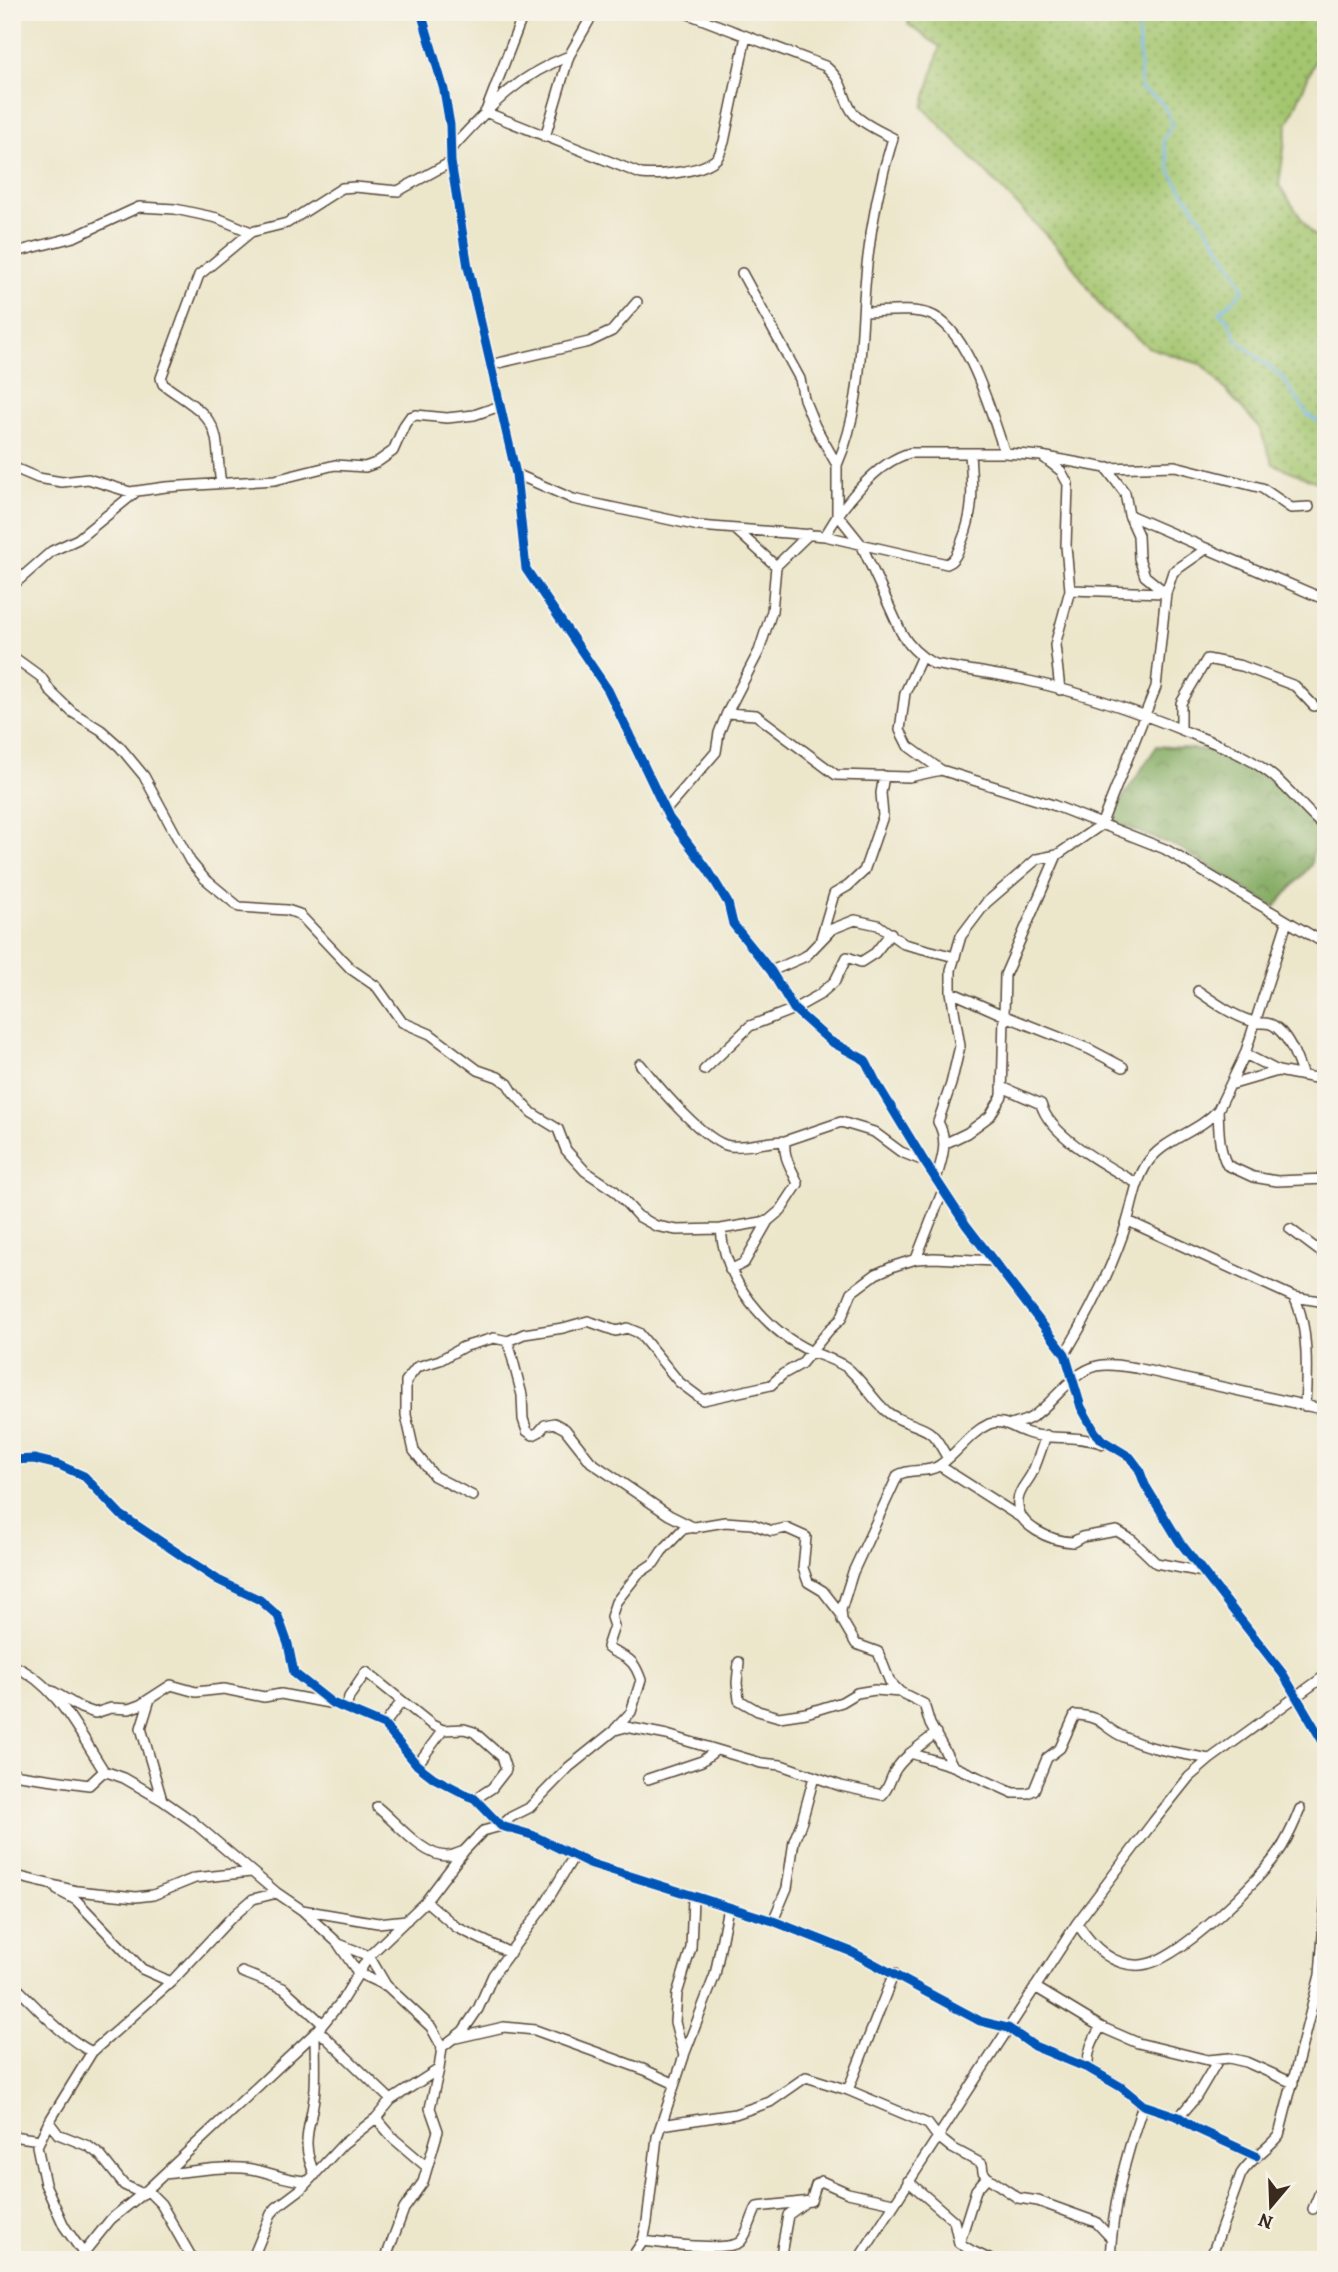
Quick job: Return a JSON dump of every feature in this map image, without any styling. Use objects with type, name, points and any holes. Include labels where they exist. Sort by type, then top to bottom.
[{"type":"street","points":[[421,12],[444,90],[451,162],[468,267],[516,474],[526,569],[608,690],[665,811],[728,903],[733,924],[771,971],[794,1009],[830,1041],[865,1060],[943,1190],[1065,1354],[1081,1406],[1095,1432],[1110,1446]]},
{"type":"street","points":[[485,112],[524,12]]},
{"type":"street","points":[[545,137],[569,56],[594,12]]},
{"type":"street","points":[[683,12],[825,66],[836,75],[853,113],[893,138],[871,222],[862,360],[853,413],[837,465],[837,514],[861,544],[908,644],[921,658],[934,664],[1029,681],[1147,715],[1226,747],[1267,771],[1292,792],[1303,809],[1326,828]]},
{"type":"street","points":[[485,112],[641,174],[659,176],[697,168],[717,158],[724,142],[746,36]]},
{"type":"street","points":[[451,149],[485,112],[520,80],[547,64],[569,56]]},
{"type":"street","points":[[221,483],[217,440],[211,420],[163,384],[161,378],[199,275],[251,232],[287,223],[342,188],[398,191],[451,162]]},
{"type":"street","points":[[12,253],[74,237],[139,207],[175,209],[217,218],[251,232]]},
{"type":"street","points":[[742,273],[800,379],[804,399],[815,426],[837,465]]},
{"type":"street","points":[[490,365],[589,342],[612,331],[637,302]]},
{"type":"street","points":[[864,312],[926,313],[940,319],[964,348],[987,400],[1004,453]]},
{"type":"street","points":[[12,467],[38,478],[62,482],[88,479],[125,491],[275,480],[335,465],[365,467],[393,451],[404,424],[416,415],[447,418],[474,415],[500,406]]},
{"type":"street","points":[[825,536],[837,514],[880,469],[896,457],[910,453],[1004,453],[1041,456],[1106,468],[1175,466],[1262,488],[1292,508],[1309,508]]},
{"type":"street","points":[[516,474],[573,499],[699,526],[825,536],[947,564],[954,560],[970,523],[973,506],[970,453]]},
{"type":"street","points":[[1041,456],[1061,471],[1068,484],[1066,546],[1070,590],[1055,645],[1060,690]]},
{"type":"street","points":[[1106,468],[1125,493],[1129,515],[1138,535],[1139,558],[1145,576],[1166,593]]},
{"type":"street","points":[[12,586],[52,551],[78,539],[138,491]]},
{"type":"street","points":[[1129,515],[1326,600]]},
{"type":"street","points":[[735,529],[776,566]]},
{"type":"street","points":[[665,811],[716,752],[719,733],[727,713],[760,650],[772,611],[776,566],[809,534]]},
{"type":"street","points":[[936,1179],[944,1144],[943,1130],[938,1122],[960,1046],[951,992],[951,970],[961,936],[986,904],[1037,859],[1057,855],[1101,825],[1156,687],[1166,593],[1173,572],[1206,548]]},
{"type":"street","points":[[1070,590],[1166,593]]},
{"type":"street","points":[[12,656],[41,677],[51,692],[72,712],[101,730],[120,747],[144,776],[197,871],[239,907],[287,910],[299,914],[351,969],[377,987],[396,1017],[429,1034],[478,1069],[508,1084],[532,1113],[558,1129],[566,1150],[585,1171],[615,1191],[638,1216],[656,1226],[677,1230],[721,1229],[768,1221]]},
{"type":"street","points":[[921,658],[905,693],[900,730],[908,746],[941,770],[1053,805],[1165,849],[1326,944]]},
{"type":"street","points":[[1181,729],[1181,703],[1207,659],[1242,666],[1295,686],[1314,706]]},
{"type":"street","points":[[727,713],[756,715],[836,775],[909,777],[941,770]]},
{"type":"street","points":[[821,940],[834,894],[849,886],[864,872],[883,816],[881,793],[884,776]]},
{"type":"street","points":[[944,1144],[967,1133],[989,1116],[1002,1096],[1004,975],[1057,855]]},
{"type":"street","points":[[771,971],[806,956],[832,929],[855,920],[878,925],[904,944],[956,957]]},
{"type":"street","points":[[1065,1354],[1093,1306],[1128,1221],[1146,1165],[1153,1156],[1212,1117],[1218,1110],[1245,1054],[1287,922]]},
{"type":"street","points":[[704,1070],[750,1026],[794,1009],[819,995],[835,981],[847,957],[861,962],[875,953],[891,933]]},
{"type":"street","points":[[1198,991],[1254,1023],[1266,1021],[1278,1029],[1291,1046],[1303,1076]]},
{"type":"street","points":[[951,992],[1089,1049],[1123,1067]]},
{"type":"street","points":[[1245,1054],[1278,1070],[1326,1080]]},
{"type":"street","points":[[640,1064],[668,1099],[717,1142],[730,1146],[785,1141],[842,1122],[874,1132],[901,1152],[923,1160]]},
{"type":"street","points":[[1230,1085],[1278,1070]]},
{"type":"street","points":[[1002,1087],[1041,1104],[1044,1115],[1056,1130],[1103,1164],[1138,1184]]},
{"type":"street","points":[[1218,1110],[1222,1155],[1227,1165],[1253,1177],[1277,1181],[1324,1178],[1326,1167]]},
{"type":"street","points":[[730,1270],[744,1263],[768,1221],[781,1210],[798,1184],[783,1152],[785,1141]]},
{"type":"street","points":[[916,1259],[943,1190]]},
{"type":"street","points":[[1128,1221],[1294,1297],[1324,1299]]},
{"type":"street","points":[[1290,1228],[1326,1256]]},
{"type":"street","points":[[721,1229],[722,1245],[730,1270],[752,1307],[771,1325],[812,1352],[828,1356],[848,1368],[886,1411],[931,1433],[947,1457]]},
{"type":"street","points":[[473,1496],[434,1476],[414,1451],[406,1415],[406,1381],[417,1367],[440,1360],[463,1347],[494,1338],[508,1341],[524,1334],[588,1321],[616,1331],[627,1328],[639,1333],[678,1382],[703,1399],[771,1385],[783,1374],[801,1364],[841,1320],[849,1297],[857,1287],[894,1266],[916,1259],[994,1261]]},
{"type":"street","points":[[1294,1297],[1299,1307],[1307,1369],[1305,1406]]},
{"type":"street","points":[[508,1341],[522,1395],[523,1419],[527,1431],[533,1435],[545,1425],[554,1423],[565,1429],[591,1462],[669,1515],[696,1528]]},
{"type":"street","points":[[1011,1425],[1031,1419],[1073,1380],[1096,1366],[1122,1366],[1326,1410]]},
{"type":"street","points":[[1031,1419],[1043,1435],[1033,1473],[1018,1498],[1018,1510],[1032,1529],[1064,1542],[1117,1531],[1132,1540],[1156,1563],[1203,1572]]},
{"type":"street","points":[[841,1614],[853,1572],[898,1475],[904,1471],[929,1470],[940,1466],[978,1430],[996,1422],[1011,1425],[1026,1433],[1088,1438],[1130,1457],[1139,1469],[1157,1508],[1298,1697],[1326,1746]]},
{"type":"street","points":[[12,1460],[34,1459],[59,1465],[84,1476],[121,1515],[218,1580],[261,1600],[278,1616],[295,1673],[332,1703]]},
{"type":"street","points":[[940,1466],[1024,1520]]},
{"type":"street","points":[[501,1826],[536,1802],[631,1712],[642,1680],[634,1665],[607,1647],[614,1626],[611,1617],[616,1602],[638,1574],[654,1563],[683,1530],[725,1522],[752,1524],[772,1531],[786,1528],[807,1537],[803,1568],[808,1582],[823,1591],[841,1614],[856,1644],[878,1652],[890,1682],[900,1692],[924,1704],[930,1724],[953,1766]]},
{"type":"street","points":[[739,1662],[739,1700],[758,1711],[779,1717],[806,1713],[842,1702],[856,1693],[875,1690],[900,1692]]},
{"type":"street","points":[[12,1665],[28,1671],[52,1691],[80,1708],[95,1713],[111,1708],[129,1709],[171,1685],[196,1692],[224,1689],[264,1697],[281,1694],[332,1703],[384,1725],[417,1765],[433,1778],[475,1799],[501,1826]]},
{"type":"street","points":[[346,1709],[349,1697],[366,1672],[432,1725],[443,1730],[464,1729],[474,1732],[502,1757],[506,1770],[492,1788],[475,1799]]},
{"type":"street","points":[[858,2260],[1076,1923],[1189,1777],[1326,1675]]},
{"type":"street","points":[[52,1691],[104,1771],[124,1778],[192,1821],[251,1872],[302,1910],[339,1944],[358,1973],[386,1985]]},
{"type":"street","points":[[150,1699],[141,1728],[162,1800]]},
{"type":"street","points":[[384,1725],[402,1701]]},
{"type":"street","points":[[910,1753],[953,1766],[1013,1794],[1028,1793],[1039,1783],[1047,1758],[1060,1748],[1075,1715],[1102,1721],[1122,1737],[1147,1746],[1210,1759]]},
{"type":"street","points":[[615,1730],[626,1727],[667,1735],[761,1763],[780,1765],[841,1786],[882,1795],[896,1770],[910,1753],[936,1734]]},
{"type":"street","points":[[417,1765],[443,1730]]},
{"type":"street","points":[[648,1779],[702,1761],[716,1750]]},
{"type":"street","points":[[12,1771],[19,1776],[89,1785],[104,1771]]},
{"type":"street","points":[[773,1922],[787,1888],[794,1841],[803,1821],[814,1777]]},
{"type":"street","points":[[377,1807],[411,1839],[430,1852],[447,1856],[464,1851]]},
{"type":"street","points":[[1076,1923],[1088,1942],[1125,1964],[1142,1965],[1172,1954],[1199,1934],[1248,1888],[1281,1849],[1300,1808]]},
{"type":"street","points":[[277,1893],[253,1899],[230,1919],[171,1982],[92,2052],[49,2122],[40,2140],[38,2156],[45,2184],[81,2256],[111,2219],[145,2192],[318,2029],[341,2002],[369,1956],[426,1900],[483,1830],[501,1826],[531,1835],[574,1856],[693,1898],[773,1922],[852,1952],[980,2021],[1008,2028],[1034,2046],[1088,2068],[1121,2087],[1143,2105],[1179,2117],[1195,2128],[1256,2156]]},
{"type":"street","points":[[442,2048],[463,2031],[478,2009],[493,1975],[544,1906],[574,1856]]},
{"type":"street","points":[[12,1875],[77,1891],[136,1897],[153,1895],[195,1878],[251,1872]]},
{"type":"street","points":[[43,1883],[76,1900],[142,1969],[171,1982]]},
{"type":"street","points":[[1210,2260],[1241,2174],[1249,2162],[1279,2136],[1320,1975],[1326,1894]]},
{"type":"street","points":[[684,2056],[675,2022],[677,1994],[691,1948],[693,1898]]},
{"type":"street","points":[[426,1900],[456,1927],[510,1953]]},
{"type":"street","points":[[629,2260],[643,2241],[653,2157],[661,2125],[673,2083],[715,1975],[728,1907]]},
{"type":"street","points":[[302,1910],[378,1923],[407,1920]]},
{"type":"street","points":[[339,1944],[369,1956],[386,1985],[431,2027],[442,2048],[430,2108],[438,2131],[423,2182],[404,2209],[385,2260]]},
{"type":"street","points":[[242,1972],[283,1989],[318,2029],[391,2099]]},
{"type":"street","points":[[848,2090],[894,1973]]},
{"type":"street","points":[[1320,1975],[1326,1984]]},
{"type":"street","points":[[12,1983],[54,2025],[92,2052]]},
{"type":"street","points":[[1035,1987],[1101,2027],[1138,2043],[1208,2060],[1229,2058],[1246,2062],[1293,2082]]},
{"type":"street","points":[[1088,2068],[1087,2057],[1093,2038],[1101,2027]]},
{"type":"street","points":[[456,2039],[504,2028],[535,2030],[673,2083]]},
{"type":"street","points":[[311,2178],[305,2141],[315,2089],[318,2029]]},
{"type":"street","points":[[1179,2117],[1196,2097],[1219,2060]]},
{"type":"street","points":[[251,2260],[271,2214],[344,2144],[376,2118],[391,2099],[439,2068]]},
{"type":"street","points":[[661,2125],[735,2114],[770,2102],[806,2077],[848,2090],[928,2124],[937,2136],[952,2148],[982,2164],[987,2177],[1018,2198],[1038,2201],[1096,2222],[1111,2238]]},
{"type":"street","points":[[1110,2260],[1111,2238],[1125,2159],[1143,2105]]},
{"type":"street","points":[[376,2118],[394,2139],[427,2167]]},
{"type":"street","points":[[49,2122],[58,2134],[88,2146],[100,2155],[124,2185],[145,2192],[161,2204],[193,2260]]},
{"type":"street","points":[[12,2136],[40,2140]]},
{"type":"street","points":[[164,2174],[219,2167],[246,2168],[287,2181],[311,2178]]},
{"type":"street","points":[[959,2242],[976,2190],[987,2177]]},
{"type":"street","points":[[780,2260],[788,2215],[814,2197],[816,2185],[821,2181],[848,2193],[893,2203]]},
{"type":"street","points":[[908,2181],[954,2221],[959,2242],[991,2260]]},
{"type":"street","points":[[1313,2210],[1320,2192],[1326,2190]]},
{"type":"street","points":[[643,2241],[719,2247],[737,2244],[743,2238],[757,2207],[808,2202]]},
{"type":"green space","points":[[912,12],[1326,12],[1326,35],[1287,126],[1279,185],[1311,233],[1326,242],[1326,486],[1273,464],[1259,427],[1203,365],[1148,347],[1105,312],[1065,255],[923,107],[940,47],[908,24]]},
{"type":"green space","points":[[1157,746],[1218,751],[1280,786],[1317,826],[1311,865],[1275,907],[1180,848],[1108,820]]},
{"type":"waterway","points":[[1114,12],[1129,24],[1138,24]]},
{"type":"waterway","points":[[1157,12],[1138,24],[1141,89],[1158,99],[1167,112],[1172,125],[1163,140],[1171,173],[1233,267],[1244,289],[1219,312],[1228,320],[1238,341],[1282,377],[1308,415],[1326,427]]},
{"type":"cycle path","points":[[421,12],[444,90],[450,125],[451,162],[468,267],[516,474],[526,569],[608,690],[669,818],[708,870],[728,903],[733,924],[771,971],[794,1009],[830,1041],[865,1060],[924,1161],[966,1225],[1065,1354],[1081,1407],[1095,1432],[1102,1440],[1130,1457],[1139,1469],[1145,1485],[1179,1541],[1283,1674],[1326,1747]]},
{"type":"cycle path","points":[[12,1460],[34,1459],[59,1465],[84,1476],[121,1515],[218,1580],[260,1600],[278,1616],[294,1673],[332,1703],[384,1725],[417,1765],[434,1778],[475,1799],[501,1826],[532,1835],[589,1863],[773,1921],[852,1952],[980,2021],[1008,2028],[1034,2046],[1090,2069],[1121,2087],[1143,2105],[1179,2117],[1195,2128],[1256,2156]]}]
